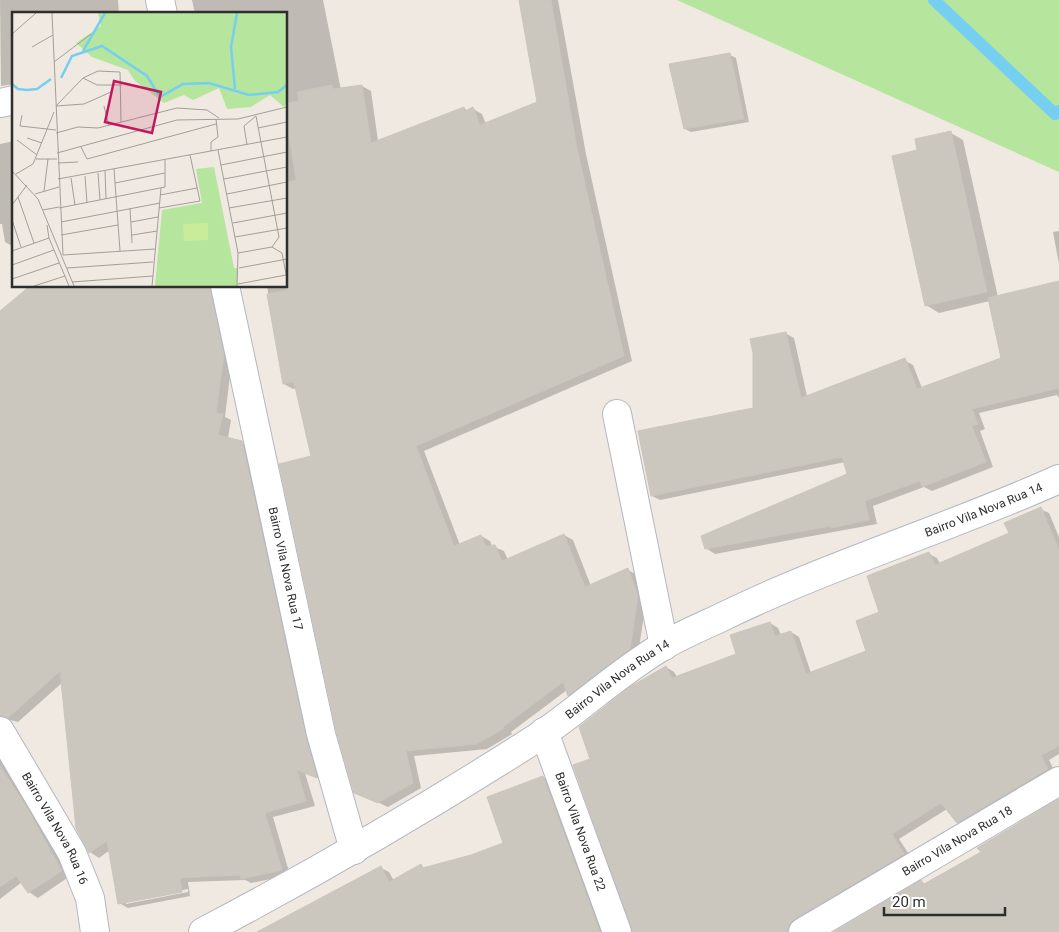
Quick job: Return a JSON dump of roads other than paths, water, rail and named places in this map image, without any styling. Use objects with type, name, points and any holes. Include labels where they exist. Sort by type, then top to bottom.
[{"type":"street","name":"Bairro Vila Nova Rua 17","points":[[225,288],[319,725],[354,850]]},
{"type":"street","points":[[617,414],[664,646]]},
{"type":"street","name":"Bairro Vila Nova Rua 14","points":[[203,932],[354,850],[544,732],[602,688],[664,646],[764,597],[992,509],[1059,478]]},
{"type":"street","name":"Bairro Vila Nova Rua 16","points":[[0,732],[72,853],[90,898],[96,932]]},
{"type":"street","name":"Bairro Vila Nova Rua 22","points":[[544,732],[616,932]]},
{"type":"street","name":"Bairro Vila Nova Rua 18","points":[[802,932],[1059,781]]},
{"type":"waterway","points":[[934,0],[1055,114],[1059,111]]}]
